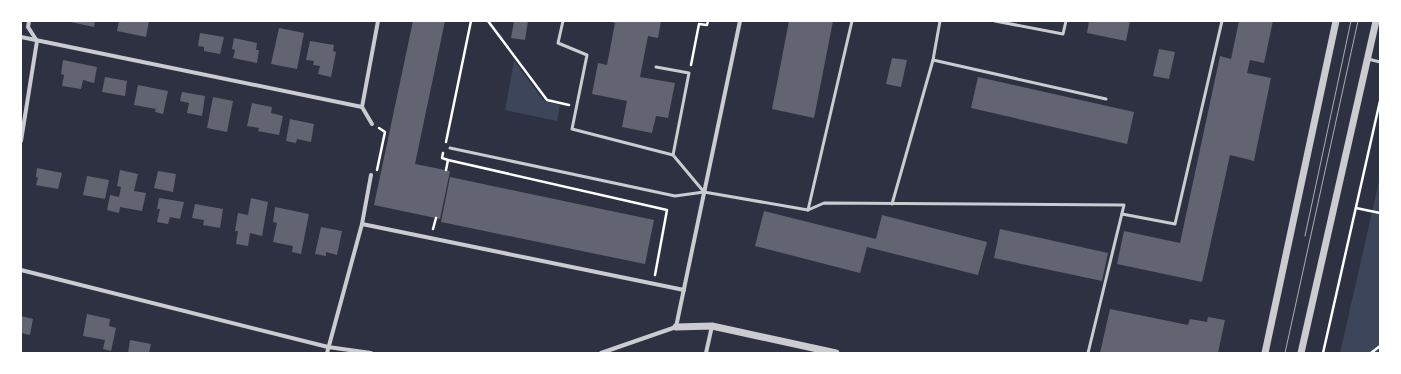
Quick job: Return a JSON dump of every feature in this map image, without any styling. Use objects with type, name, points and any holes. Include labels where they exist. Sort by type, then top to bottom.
[{"type":"street","points":[[21,141],[37,41],[28,27],[29,21]]},
{"type":"street","points":[[372,124],[362,107],[378,21]]},
{"type":"street","points":[[676,327],[740,21]]},
{"type":"street","points":[[1265,353],[1336,21]]},
{"type":"street","points":[[1301,353],[1376,21]]},
{"type":"street","points":[[21,37],[362,107]]},
{"type":"street","points":[[327,353],[362,224],[371,174]]},
{"type":"street","points":[[362,224],[684,290]]},
{"type":"street","points":[[21,270],[328,347],[371,353]]},
{"type":"street","points":[[706,353],[712,326]]},
{"type":"street","points":[[601,353],[676,327],[712,326],[836,353]]},
{"type":"lane","points":[[563,21],[558,43],[587,55],[572,130],[673,155],[704,192]]},
{"type":"lane","points":[[808,210],[852,21]]},
{"type":"lane","points":[[892,204],[933,60],[940,21]]},
{"type":"lane","points":[[995,21],[1014,23],[1063,34],[1066,21]]},
{"type":"lane","points":[[1122,214],[1176,224],[1222,21]]},
{"type":"lane","points":[[1368,59],[1380,62]]},
{"type":"lane","points":[[933,60],[1106,99]]},
{"type":"lane","points":[[656,66],[689,73],[673,155]]},
{"type":"lane","points":[[450,148],[675,196],[704,192],[808,210],[824,203],[1124,206],[1088,353]]},
{"type":"path","points":[[488,21],[547,100],[577,106]]},
{"type":"path","points":[[689,73],[699,24],[708,25],[708,21]]},
{"type":"path","points":[[1323,353],[1380,101]]},
{"type":"path","points":[[446,170],[450,148]]},
{"type":"path","points":[[1356,208],[1380,213]]},
{"type":"path","points":[[1370,353],[1380,346]]},
{"type":"shaded area","points":[[514,61],[544,101],[560,105],[557,121],[505,110]]},
{"type":"shaded area","points":[[1380,177],[1380,353],[1340,353]]},
{"type":"building","points":[[66,21],[95,21],[94,27]]},
{"type":"building","points":[[119,21],[149,21],[146,37],[117,31]]},
{"type":"building","points":[[413,21],[445,21],[415,164],[450,171],[440,219],[374,205]]},
{"type":"building","points":[[514,21],[528,21],[525,40],[511,38]]},
{"type":"building","points":[[609,21],[661,21],[658,38],[648,36],[640,77],[675,83],[668,118],[656,116],[652,133],[622,127],[627,101],[592,94],[598,63],[607,65],[615,23]]},
{"type":"building","points":[[789,21],[833,21],[814,118],[772,109]]},
{"type":"building","points":[[1089,21],[1130,21],[1126,41],[1087,33]]},
{"type":"building","points":[[1239,21],[1273,21],[1264,63],[1250,60],[1247,73],[1271,78],[1254,161],[1230,155],[1202,282],[1117,264],[1124,231],[1180,243],[1220,56],[1231,59]]},
{"type":"building","points":[[279,28],[304,33],[297,69],[271,64]]},
{"type":"building","points":[[200,33],[224,37],[220,54],[204,51],[204,47],[198,46]]},
{"type":"building","points":[[234,38],[257,43],[256,50],[259,50],[257,63],[233,58],[235,50],[232,49]]},
{"type":"building","points":[[310,41],[334,45],[333,51],[336,52],[331,77],[318,74],[320,66],[313,65],[314,61],[306,60]]},
{"type":"building","points":[[1159,49],[1175,52],[1169,79],[1153,76]]},
{"type":"building","points":[[892,58],[907,60],[901,87],[886,84]]},
{"type":"building","points":[[63,60],[97,67],[94,83],[83,80],[81,89],[62,86],[64,75],[61,74]]},
{"type":"building","points":[[105,77],[127,81],[125,96],[102,92]]},
{"type":"building","points":[[978,77],[1134,112],[1127,144],[971,108]]},
{"type":"building","points":[[138,85],[168,91],[163,114],[155,112],[156,109],[134,105]]},
{"type":"building","points":[[182,92],[205,96],[202,116],[187,113],[189,103],[180,101]]},
{"type":"building","points":[[213,97],[233,101],[227,132],[207,128]]},
{"type":"building","points":[[252,103],[272,107],[271,113],[283,116],[279,135],[258,131],[259,128],[247,126]]},
{"type":"building","points":[[290,119],[314,124],[311,142],[297,139],[296,143],[286,141]]},
{"type":"building","points":[[37,168],[62,173],[58,189],[36,185],[38,178],[36,177]]},
{"type":"building","points":[[120,170],[138,174],[134,191],[146,193],[142,211],[120,207],[119,213],[107,210],[110,195],[119,197],[121,187],[117,186]]},
{"type":"building","points":[[158,171],[176,174],[173,192],[154,188]]},
{"type":"building","points":[[87,176],[109,180],[105,199],[83,195]]},
{"type":"building","points":[[450,177],[654,220],[645,264],[441,222]]},
{"type":"building","points":[[159,198],[184,202],[180,219],[170,217],[168,224],[157,222],[160,209],[157,209]]},
{"type":"building","points":[[251,198],[268,202],[262,236],[250,233],[248,246],[236,244],[238,231],[235,231],[238,213],[248,215]]},
{"type":"building","points":[[195,204],[223,209],[220,228],[203,225],[204,220],[192,218]]},
{"type":"building","points":[[275,207],[309,214],[301,254],[292,252],[293,246],[273,242],[277,223],[273,222]]},
{"type":"building","points":[[764,211],[876,239],[882,215],[987,242],[978,275],[867,247],[860,273],[755,246]]},
{"type":"building","points":[[321,227],[342,231],[337,255],[326,252],[326,256],[315,254]]},
{"type":"building","points":[[1000,229],[1108,253],[1102,281],[994,258]]},
{"type":"building","points":[[1110,309],[1188,325],[1190,319],[1207,322],[1208,317],[1225,320],[1218,353],[1100,353]]},
{"type":"building","points":[[87,314],[110,319],[109,326],[116,328],[111,351],[103,349],[105,340],[83,336]]},
{"type":"building","points":[[21,316],[33,319],[30,335],[21,333]]},
{"type":"building","points":[[130,340],[151,344],[149,353],[128,353]]},
{"type":"tram line","points":[[1305,236],[1351,21]]},
{"type":"tram line","points":[[1285,353],[1358,21]]}]
